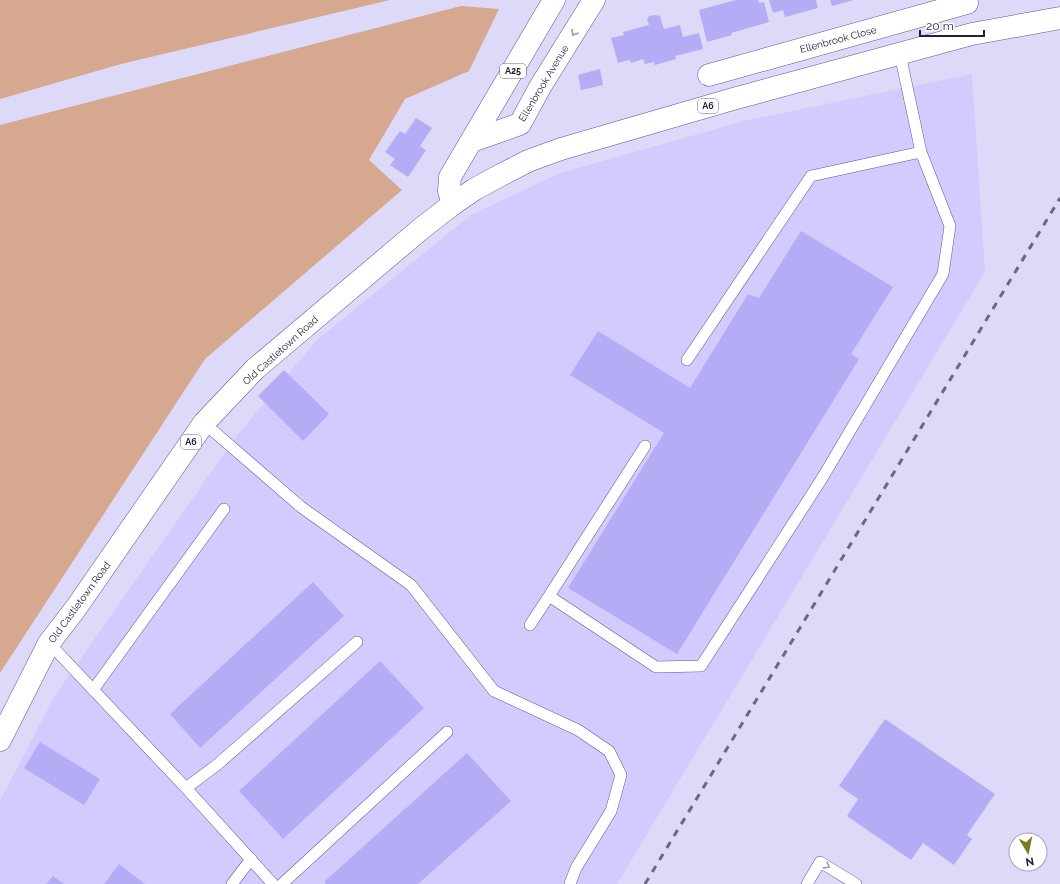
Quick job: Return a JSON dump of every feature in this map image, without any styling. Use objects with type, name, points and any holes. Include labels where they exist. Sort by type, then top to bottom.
[{"type":"main road","name":"A25","points":[[453,204],[449,191],[450,177],[554,0]]},
{"type":"main road","name":"Ellenbrook Avenue","points":[[472,141],[520,124],[540,87],[594,0]]},
{"type":"main road","points":[[967,2],[972,34]]},
{"type":"main road","name":"Ellenbrook Close","points":[[709,75],[967,2]]},
{"type":"main road","name":"A6","points":[[453,204],[475,189],[528,161],[561,149],[733,99],[972,34],[1060,18]]},
{"type":"main road","name":"Old Castletown Road","points":[[0,740],[49,643],[76,608],[204,423],[255,369],[422,228],[453,204]]},
{"type":"lane","points":[[549,596],[656,667],[701,666],[821,480],[943,274],[950,226],[920,152],[900,54]]},
{"type":"lane","points":[[687,360],[811,176],[920,152]]},
{"type":"lane","points":[[204,423],[301,507],[411,585],[494,691],[578,730],[610,751],[621,775],[613,803],[576,868],[570,884]]},
{"type":"lane","points":[[530,625],[645,446]]},
{"type":"lane","points":[[93,690],[224,509]]},
{"type":"lane","points":[[186,788],[218,764],[357,642]]},
{"type":"lane","points":[[49,643],[186,788],[273,884]]},
{"type":"lane","points":[[282,884],[447,732]]},
{"type":"lane","points":[[232,884],[251,859]]},
{"type":"lane","points":[[807,884],[820,862],[856,884]]},
{"type":"shaded area","points":[[0,0],[390,0],[121,64],[0,99]]},
{"type":"shaded area","points":[[461,6],[499,9],[469,71],[405,99],[369,160],[402,190],[205,359],[0,673],[0,125]]},
{"type":"shaded area","points":[[972,74],[985,272],[617,884],[0,884],[0,801],[54,697],[235,438],[318,339],[471,215],[560,173],[748,120]]},
{"type":"building","points":[[736,0],[758,0],[759,3],[764,2],[769,22],[707,42],[699,10]]},
{"type":"building","points":[[769,0],[816,0],[818,8],[785,17],[783,10],[773,13]]},
{"type":"building","points":[[830,0],[854,0],[832,6]]},
{"type":"building","points":[[649,16],[660,16],[664,29],[680,25],[683,37],[699,33],[703,49],[675,56],[676,59],[655,65],[654,62],[645,64],[643,59],[631,63],[630,60],[618,63],[611,38],[624,35],[623,32],[649,25],[647,20]]},
{"type":"building","points":[[600,69],[603,85],[581,90],[578,75]]},
{"type":"building","points":[[416,118],[432,128],[420,146],[426,150],[408,177],[390,165],[395,159],[385,152],[400,131],[405,134]]},
{"type":"building","points":[[801,231],[893,287],[851,354],[859,359],[677,654],[568,588],[664,433],[570,375],[598,331],[690,388],[748,294],[759,298]]},
{"type":"building","points":[[284,370],[329,414],[303,441],[258,396]]},
{"type":"building","points":[[313,582],[344,616],[200,748],[170,714]]},
{"type":"building","points":[[380,661],[424,708],[283,839],[239,791]]},
{"type":"building","points":[[885,719],[995,794],[967,835],[972,839],[954,865],[923,843],[911,860],[847,816],[858,799],[839,786]]},
{"type":"building","points":[[40,742],[100,779],[84,805],[24,768]]},
{"type":"building","points":[[467,753],[511,801],[418,884],[326,884],[324,882]]},
{"type":"building","points":[[119,864],[145,884],[104,884]]},
{"type":"building","points":[[53,876],[64,884],[46,884]]},
{"type":"railway","points":[[645,884],[1060,198]]}]
